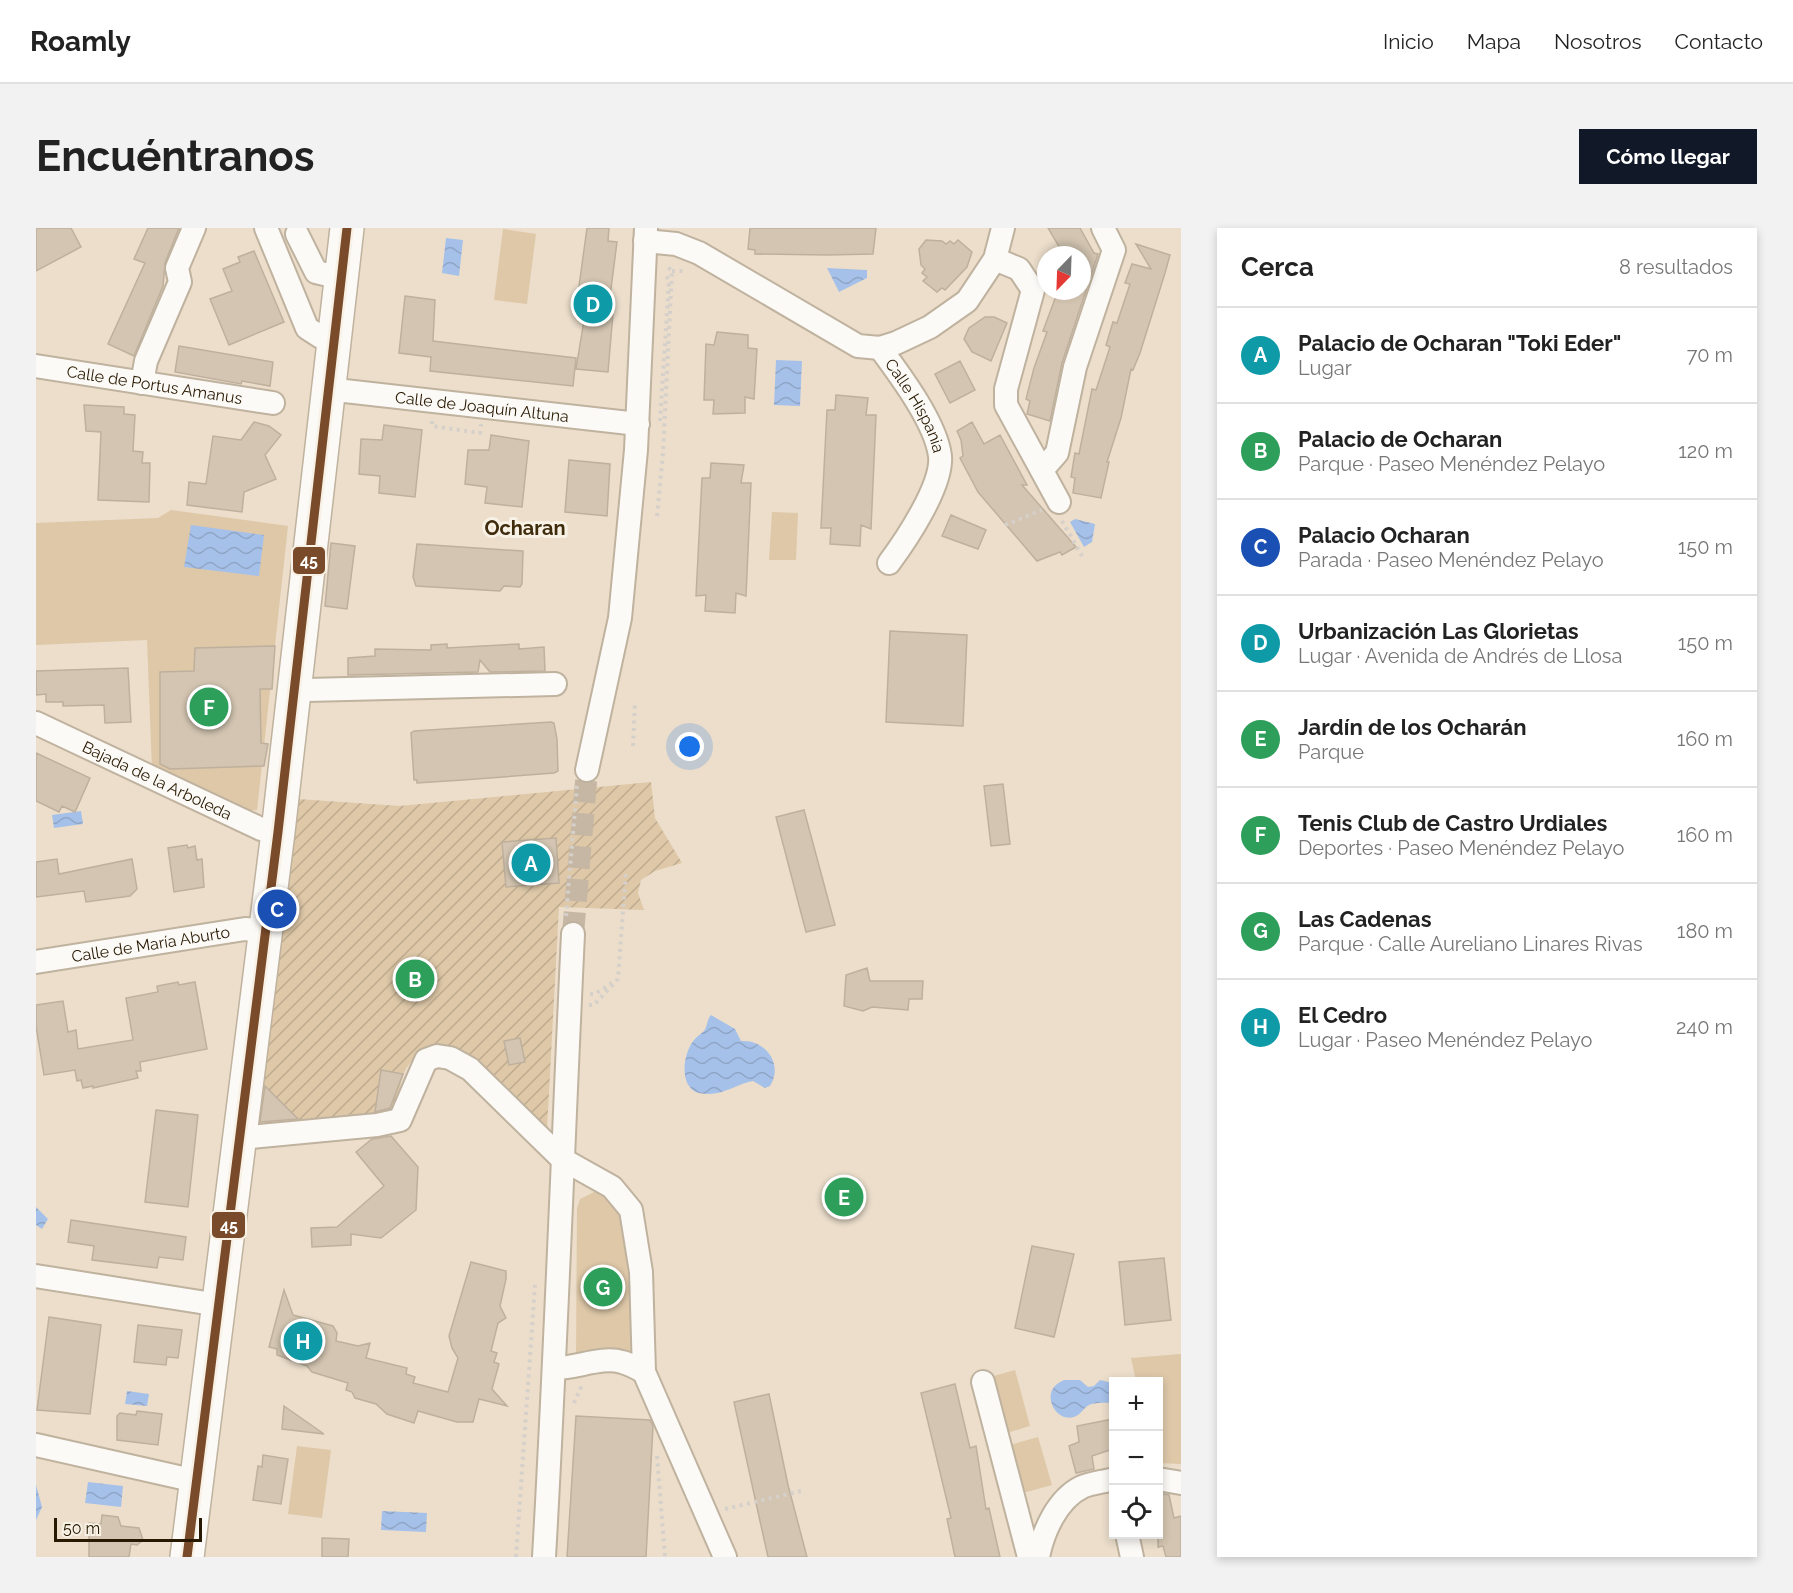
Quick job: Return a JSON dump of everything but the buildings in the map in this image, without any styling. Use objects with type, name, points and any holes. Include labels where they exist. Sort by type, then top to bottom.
[{"type":"highway","points":[[187,1557],[278,832],[347,228]]},
{"type":"street","points":[[142,383],[147,361],[180,282],[177,268],[194,228]]},
{"type":"street","points":[[266,228],[307,328],[321,337],[333,339]]},
{"type":"street","points":[[587,770],[620,618],[652,237],[699,253],[858,346],[880,348],[930,327],[967,301],[995,259],[1003,228]]},
{"type":"street","points":[[1042,470],[1057,453],[1075,367],[1114,250],[1103,228]]},
{"type":"street","points":[[297,234],[316,272],[341,278]]},
{"type":"street","points":[[995,259],[1019,269],[1033,290],[1006,389],[1006,405],[1042,470],[1058,512]]},
{"type":"street","name":"Calle Hispania","points":[[880,348],[930,428],[940,457],[931,493],[914,529],[890,563]]},
{"type":"street","name":"Calle de Portus Amanus","points":[[36,366],[273,403]]},
{"type":"street","name":"Calle de Joaquín Altuna","points":[[327,389],[638,424]]},
{"type":"street","points":[[293,688],[307,690],[555,684]]},
{"type":"street","name":"Bajada de la Arboleda","points":[[36,723],[261,829],[278,832]]},
{"type":"street","name":"Calle de María Aburto","points":[[36,962],[246,929],[264,931]]},
{"type":"street","points":[[544,1557],[556,1368],[562,1159],[573,934]]},
{"type":"street","points":[[239,1138],[377,1125],[400,1120],[426,1060],[437,1056],[450,1058],[470,1069],[514,1109],[562,1159],[612,1187],[631,1210],[640,1272],[644,1372],[725,1557]]},
{"type":"street","points":[[36,1276],[219,1305]]},
{"type":"street","points":[[556,1368],[575,1368],[604,1360],[621,1362],[644,1372]]},
{"type":"street","points":[[983,1382],[1029,1557]]},
{"type":"street","points":[[36,1444],[196,1481]]},
{"type":"street","points":[[1038,1557],[1041,1541],[1058,1508],[1080,1488],[1109,1480]]},
{"type":"street","points":[[1163,1480],[1181,1483]]},
{"type":"street","points":[[1128,1539],[1132,1557]]},
{"type":"path","points":[[652,237],[666,266],[672,271],[696,272]]},
{"type":"path","points":[[657,516],[663,453],[672,271]]},
{"type":"path","points":[[1005,525],[1058,512],[1082,556]]},
{"type":"path","points":[[633,746],[634,700]]},
{"type":"path","points":[[574,1404],[585,1380]]},
{"type":"path","points":[[657,1453],[665,1557]]},
{"type":"path","points":[[724,1509],[801,1491]]},
{"type":"path","points":[[720,1499],[728,1519]]},
{"type":"shaded area","points":[[503,229],[536,234],[527,304],[494,300]]},
{"type":"shaded area","points":[[171,510],[288,526],[257,810],[239,811],[152,769],[147,640],[36,645],[36,523],[158,518]]},
{"type":"shaded area","points":[[772,512],[798,513],[796,560],[769,560]]},
{"type":"shaded area","points":[[651,782],[655,818],[682,863],[655,871],[641,880],[638,893],[644,910],[559,907],[547,1129],[491,1072],[457,1051],[440,1048],[421,1054],[404,1072],[397,1113],[262,1131],[257,1123],[298,799],[400,806]]},
{"type":"shaded area","points":[[596,1191],[614,1201],[625,1224],[633,1354],[576,1357],[577,1209],[580,1199]]},
{"type":"shaded area","points":[[1181,1354],[1181,1464],[1163,1463],[1163,1377],[1135,1377],[1131,1358]]},
{"type":"shaded area","points":[[1015,1370],[1030,1426],[1003,1434],[987,1378]]},
{"type":"shaded area","points":[[1038,1437],[1052,1485],[1023,1493],[1010,1445]]},
{"type":"shaded area","points":[[297,1446],[331,1450],[322,1518],[288,1514]]},
{"type":"water","points":[[446,238],[463,240],[459,276],[442,273]]},
{"type":"water","points":[[827,268],[867,270],[867,278],[839,292]]},
{"type":"water","points":[[776,360],[802,361],[800,406],[774,405]]},
{"type":"water","points":[[1075,519],[1095,524],[1092,542],[1084,547],[1070,522]]},
{"type":"water","points":[[191,525],[264,535],[259,576],[184,567]]},
{"type":"water","points":[[81,811],[83,824],[54,828],[52,815]]},
{"type":"water","points":[[711,1015],[735,1029],[741,1041],[758,1044],[770,1054],[775,1069],[770,1086],[765,1088],[753,1081],[714,1094],[692,1090],[685,1077],[687,1053],[694,1040],[704,1031]]},
{"type":"water","points":[[36,1207],[48,1219],[42,1229],[36,1225]]},
{"type":"water","points":[[1064,1380],[1080,1380],[1088,1387],[1094,1386],[1100,1380],[1109,1382],[1109,1403],[1092,1404],[1072,1417],[1062,1416],[1054,1409],[1051,1399],[1053,1388]]},
{"type":"water","points":[[127,1391],[149,1394],[147,1406],[125,1404]]},
{"type":"water","points":[[88,1482],[123,1486],[121,1507],[85,1503]]},
{"type":"water","points":[[36,1485],[42,1507],[36,1520]]},
{"type":"water","points":[[382,1511],[427,1513],[426,1532],[381,1530]]},
{"type":"tunnel","points":[[573,934],[587,770]]},
{"type":"transit line","name":"45","points":[[187,1557],[278,832],[347,228]]},
{"type":"place","name":"Urbanización Las Glorietas","points":[[593,304]]},
{"type":"place","name":"Tenis Club de Castro Urdiales","points":[[209,707]]},
{"type":"place","name":"Palacio de Ocharan \"Toki Eder\"","points":[[531,863]]},
{"type":"place","name":"Palacio Ocharan","points":[[277,909]]},
{"type":"place","name":"Palacio de Ocharan","points":[[415,979]]},
{"type":"place","name":"Jardín de los Ocharán","points":[[844,1197]]},
{"type":"place","name":"Las Cadenas","points":[[603,1287]]},
{"type":"place","name":"El Cedro","points":[[303,1341]]},
{"type":"district","name":"Ocharan","points":[[525,528]]}]
